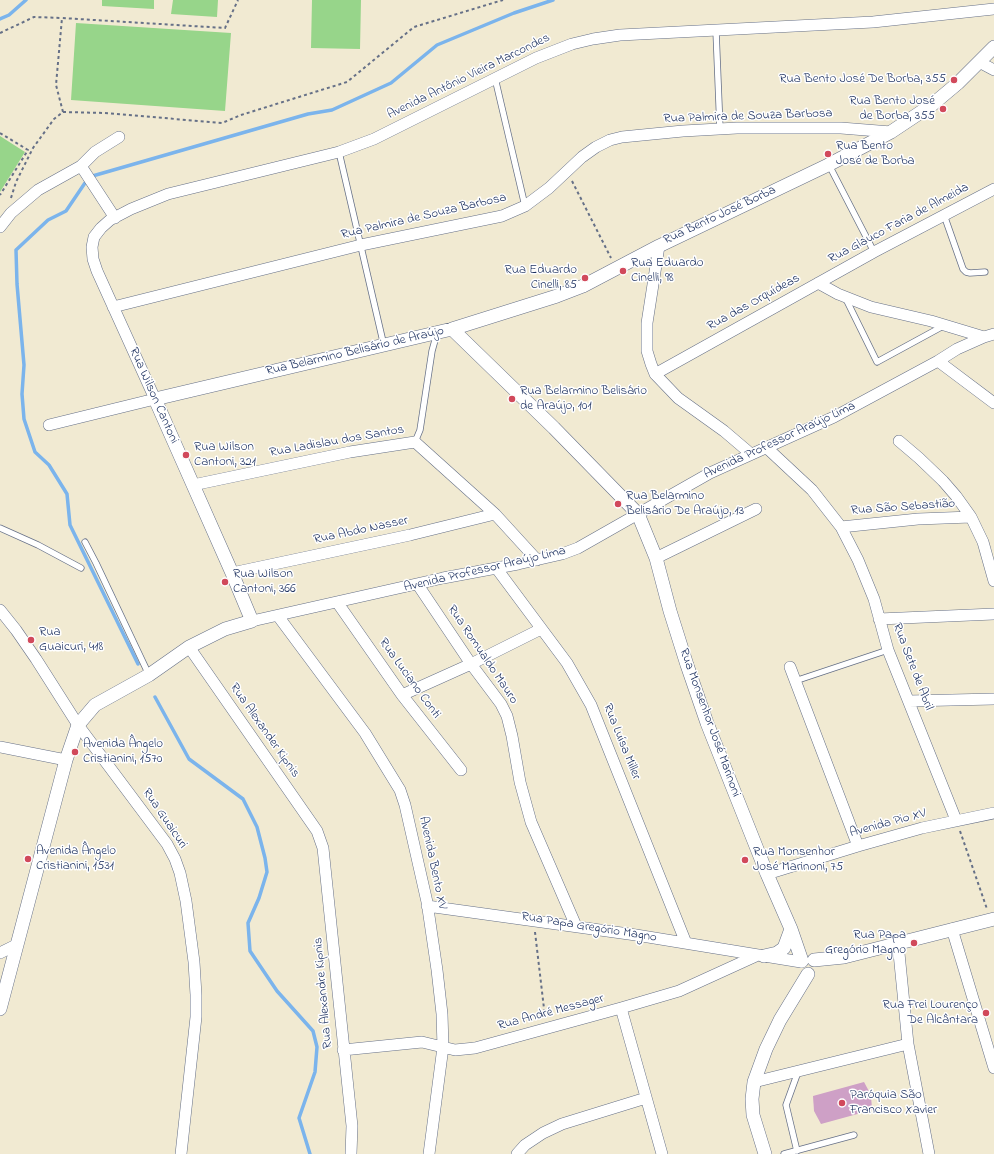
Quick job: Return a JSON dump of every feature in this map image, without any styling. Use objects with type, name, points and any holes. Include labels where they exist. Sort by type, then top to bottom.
[{"type":"street","name":"Avenida Antônio Vieira Marcondes","points":[[93,259],[92,247],[94,237],[101,228],[114,218],[130,209],[168,194],[339,152],[374,139],[495,77],[536,58],[572,44],[593,39],[620,36],[872,22],[994,9]]},
{"type":"street","name":"Rua Bento José Borba","points":[[751,454],[724,431],[678,398],[655,374],[647,351],[646,337],[659,246],[828,165],[891,132],[933,104],[958,83],[994,47]]},
{"type":"street","points":[[979,62],[994,70]]},
{"type":"street","name":"Rua Palmira de Souza Barbosa","points":[[113,308],[361,245],[502,216],[525,206],[548,188],[566,170],[596,147],[610,140],[658,133],[720,129],[809,128],[891,132]]},
{"type":"street","points":[[0,228],[11,213],[38,190],[81,166],[95,152],[119,137]]},
{"type":"street","points":[[81,166],[114,218]]},
{"type":"street","name":"Rua Glauco Faria de Almeida","points":[[818,283],[994,189]]},
{"type":"street","points":[[452,329],[557,296],[583,286],[659,246]]},
{"type":"street","name":"Rua Wilson Cantoni","points":[[93,259],[113,308],[155,399],[252,621]]},
{"type":"street","name":"Rua das Orquídeas","points":[[655,374],[818,283],[844,297],[871,306],[989,335]]},
{"type":"street","name":"Rua Belarmino Belisário de Araújo","points":[[49,425],[452,329],[638,514]]},
{"type":"street","name":"Avenida Professor Araújo Lima","points":[[78,724],[95,705],[149,675],[189,647],[225,629],[252,621],[444,578],[537,560],[562,554],[578,548],[710,473],[834,416],[938,361],[956,349],[989,335]]},
{"type":"street","points":[[938,361],[994,403]]},
{"type":"street","points":[[899,441],[943,481],[956,496],[971,518]]},
{"type":"street","name":"Rua Ladislau dos Santos","points":[[193,485],[350,452],[415,442],[495,514],[537,560]]},
{"type":"street","name":"Rua Sete de Abril","points":[[767,448],[812,490],[841,527],[868,582],[874,598],[888,650],[910,701],[956,820]]},
{"type":"street","points":[[656,558],[756,509]]},
{"type":"street","name":"Rua Abdo Nasser","points":[[232,573],[410,535],[495,514]]},
{"type":"street","name":"Rua Monsenhor José Marinoni","points":[[638,514],[656,558],[670,611],[693,682],[767,874],[807,965]]},
{"type":"street","name":"Rua São Sebastião","points":[[841,527],[918,519],[971,518],[983,542],[994,581]]},
{"type":"street","name":"Rua Luísa Miller","points":[[497,568],[567,663],[591,705],[686,943]]},
{"type":"street","name":"Rua Romualdo Mauro","points":[[418,585],[471,664],[501,704],[507,716],[520,782],[531,822],[576,926]]},
{"type":"street","name":"Rua Luciano Conti","points":[[337,602],[402,695],[461,770]]},
{"type":"street","name":"Rua Guaicuri","points":[[0,610],[36,659],[78,724],[166,844],[175,859],[180,874],[186,901],[194,962],[196,995],[196,1017],[181,1154]]},
{"type":"street","points":[[879,620],[994,614]]},
{"type":"street","name":"Avenida Bento XV","points":[[278,616],[365,732],[400,790],[405,805],[427,906],[437,970],[443,1047],[429,1154]]},
{"type":"street","points":[[402,695],[471,664],[541,629]]},
{"type":"street","name":"Rua Alexander Kipnis","points":[[189,647],[316,831]]},
{"type":"street","points":[[790,667],[858,846]]},
{"type":"street","points":[[910,701],[994,700]]},
{"type":"street","points":[[0,1009],[66,760],[78,724]]},
{"type":"street","points":[[0,747],[66,760]]},
{"type":"street","name":"Avenida Pio XV","points":[[767,874],[858,846],[956,820],[994,813]]},
{"type":"street","name":"Rua Alexandre Kipnis","points":[[316,831],[323,848],[326,869],[343,1050],[352,1126],[351,1154]]},
{"type":"street","name":"Rua Papa Gregório Magno","points":[[427,906],[533,919],[765,956],[807,965]]},
{"type":"street","points":[[765,1154],[754,1115],[752,1099],[754,1082],[766,1049],[807,965],[992,919]]},
{"type":"street","points":[[765,956],[777,953],[784,948],[791,929]]},
{"type":"street","points":[[952,929],[994,1068]]},
{"type":"street","points":[[898,943],[908,1044],[928,1154]]},
{"type":"street","points":[[0,953],[16,945]]},
{"type":"street","name":"Rua André Messager","points":[[343,1050],[422,1042],[455,1050],[475,1048],[679,991],[765,956]]},
{"type":"street","points":[[621,1008],[662,1154]]},
{"type":"street","points":[[754,1082],[908,1044]]},
{"type":"street","points":[[517,1154],[526,1145],[543,1133],[562,1124],[646,1098]]},
{"type":"lane","points":[[716,31],[720,129]]},
{"type":"lane","points":[[495,77],[525,206]]},
{"type":"lane","points":[[339,152],[384,346]]},
{"type":"lane","points":[[828,165],[874,252]]},
{"type":"lane","points":[[944,215],[963,269],[970,273],[985,272]]},
{"type":"lane","points":[[844,297],[877,362],[945,325]]},
{"type":"lane","points":[[415,442],[422,418],[432,351],[437,333]]},
{"type":"lane","points":[[0,528],[38,545],[81,568]]},
{"type":"lane","points":[[85,542],[149,675]]},
{"type":"lane","points":[[795,681],[888,650]]},
{"type":"lane","points":[[797,1151],[786,1105],[798,1072]]},
{"type":"lane","points":[[784,1154],[854,1135]]},
{"type":"path","points":[[0,33],[34,17],[225,28],[238,0]]},
{"type":"path","points":[[11,213],[11,200],[16,182],[32,150],[54,119],[63,112],[105,113],[222,123],[241,114],[347,82],[414,27],[503,0]]},
{"type":"path","points":[[62,18],[56,85],[63,112]]},
{"type":"path","points":[[0,133],[28,150],[32,150]]},
{"type":"path","points":[[0,195],[28,150]]},
{"type":"path","points":[[566,170],[616,268]]},
{"type":"path","points":[[956,820],[992,919]]},
{"type":"path","points":[[533,919],[546,1028]]},
{"type":"green space","points":[[102,0],[154,0],[154,9],[102,6]]},
{"type":"green space","points":[[173,0],[218,0],[217,17],[171,14]]},
{"type":"green space","points":[[312,0],[361,0],[360,49],[311,48]]},
{"type":"green space","points":[[76,23],[231,33],[225,111],[71,100]]},
{"type":"green space","points":[[0,136],[25,152],[0,192]]},
{"type":"building","name":"Paróquia São Francisco Xavier","points":[[864,1082],[871,1095],[872,1110],[821,1124],[814,1111],[813,1096]]},
{"type":"waterway","points":[[0,19],[9,15],[26,0]]},
{"type":"waterway","points":[[138,664],[70,525],[67,494],[49,465],[35,452],[24,419],[22,394],[24,365],[17,284],[16,250],[48,220],[66,211],[89,177],[308,114],[332,110],[391,83],[437,45],[514,13],[553,0]]},
{"type":"waterway","points":[[155,697],[189,759],[243,799],[257,827],[267,872],[259,898],[248,923],[250,951],[277,991],[313,1031],[317,1047],[315,1072],[299,1118],[310,1154]]},
{"type":"place","name":"Rua Bento José De Borba, 355","points":[[954,80]]},
{"type":"place","name":"Rua Bento José de Borba, 355","points":[[943,109]]},
{"type":"place","name":"Rua Bento José de Borba","points":[[828,154]]},
{"type":"place","name":"Rua Eduardo Cinelli, 98","points":[[623,271]]},
{"type":"place","name":"Rua Eduardo Cinelli, 85","points":[[585,278]]},
{"type":"place","name":"Rua Belarmino Belisário de Araújo, 101","points":[[512,399]]},
{"type":"place","name":"Rua Wilson Cantoni, 321","points":[[186,455]]},
{"type":"place","name":"Rua Belarmino Belisário De Araújo, 13","points":[[618,504]]},
{"type":"place","name":"Rua Wilson Cantoni, 366","points":[[225,582]]},
{"type":"place","name":"Rua Guaicuri, 418","points":[[31,640]]},
{"type":"place","name":"Avenida Ângelo Cristianini, 1570","points":[[75,752]]},
{"type":"place","name":"Avenida Ângelo Cristianini, 1531","points":[[28,859]]},
{"type":"place","name":"Rua Monsenhor José Marinoni, 75","points":[[745,860]]},
{"type":"place","name":"Rua Papa Gregório Magno","points":[[914,943]]},
{"type":"place","name":"Rua Frei Lourenço De Alcântara","points":[[986,1013]]},
{"type":"place","name":"Paróquia São Francisco Xavier","points":[[842,1103]]}]
